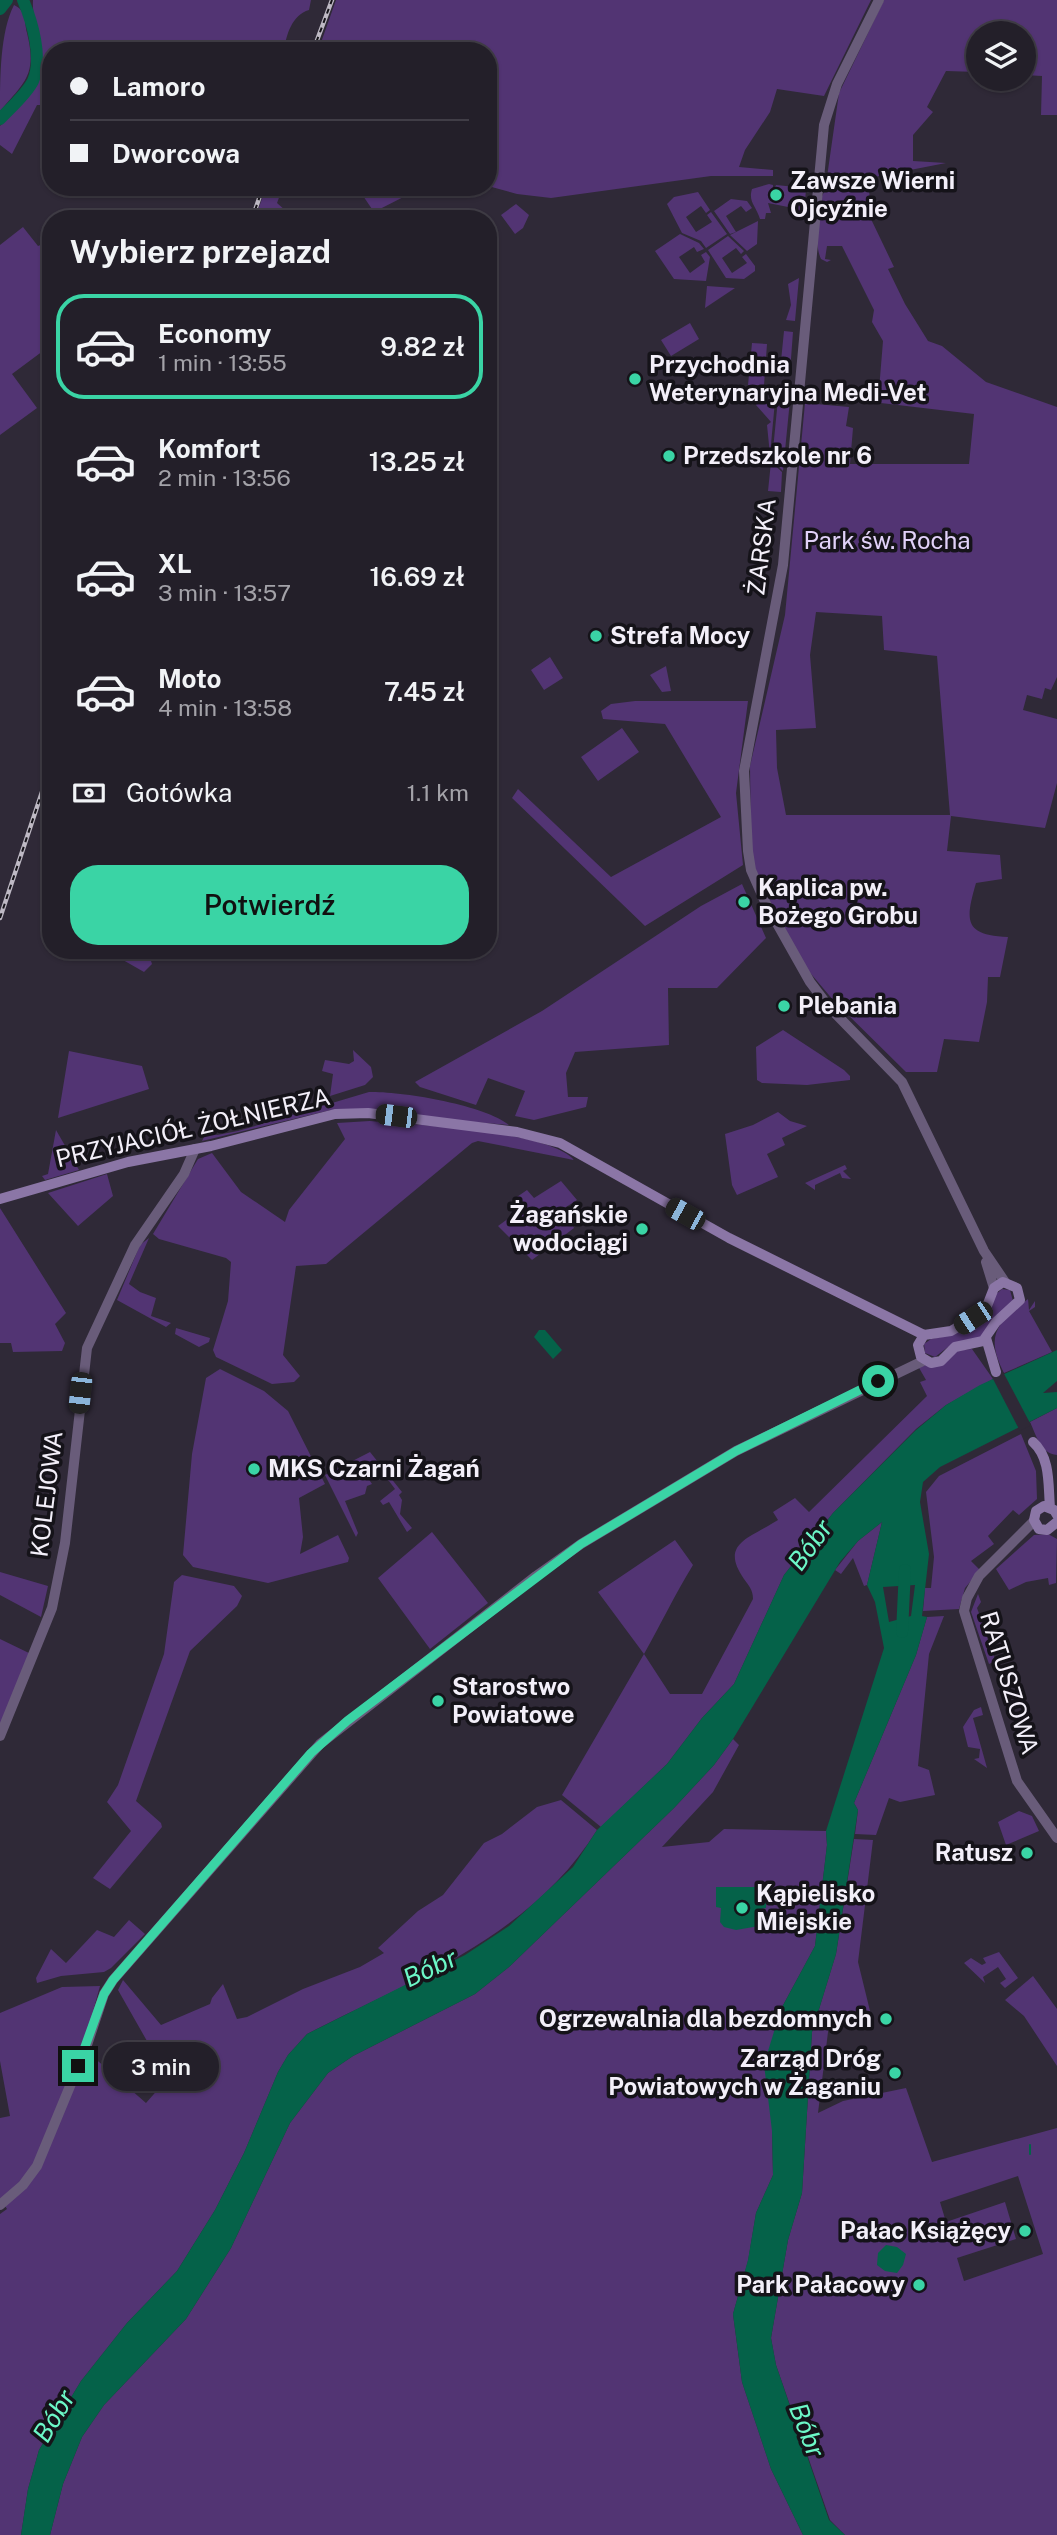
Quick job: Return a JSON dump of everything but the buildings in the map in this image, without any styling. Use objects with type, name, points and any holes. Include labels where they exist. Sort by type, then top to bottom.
[{"type":"main road","name":"PRZYJACIÓŁ ŻOŁNIERZA","points":[[0,1199],[128,1162],[195,1149],[335,1114],[368,1113],[540,1136],[567,1147],[705,1225],[896,1322],[921,1348]]},
{"type":"main road","points":[[1005,1282],[1017,1288],[1019,1304],[996,1322],[982,1341],[955,1347],[936,1363],[921,1348],[973,1318],[987,1306],[994,1288],[1005,1282]]},
{"type":"main road","points":[[1033,1442],[1041,1452],[1048,1474],[1050,1510],[1033,1442]]},
{"type":"main road","points":[[1050,1510],[1034,1514],[1034,1521],[1053,1527]]},
{"type":"street","name":"ŻARSKA","points":[[879,0],[837,84],[825,118],[783,565],[749,738],[742,791],[751,870],[778,928],[820,996],[887,1063],[910,1096],[984,1251]]},
{"type":"street","name":"KOLEJOWA","points":[[0,1736],[52,1608],[65,1543],[87,1348],[135,1245],[184,1174],[195,1149]]},
{"type":"street","points":[[984,1251],[1005,1282]]},
{"type":"street","points":[[984,1251],[994,1288]]},
{"type":"street","points":[[0,2205],[23,2185],[37,2166],[87,2045],[104,1994],[113,1980],[320,1744],[581,1544],[736,1451],[894,1373],[921,1348]]},
{"type":"street","name":"RATUSZOWA","points":[[1034,1521],[997,1556],[977,1582],[965,1605],[967,1624],[1017,1781],[1057,1838]]},
{"type":"street","name":"RATUSZOWA","points":[[977,1582],[1031,1534],[1053,1527]]},
{"type":"green space","points":[[33,0],[311,0],[309,10],[294,21],[286,42],[42,42],[42,105],[37,105],[12,154],[0,145],[0,126],[24,101],[39,72],[41,60]]},
{"type":"green space","points":[[336,0],[871,0],[824,96],[777,89],[770,112],[745,150],[739,167],[773,170],[773,176],[711,176],[551,198],[497,188],[497,42],[321,42]]},
{"type":"green space","name":"Park św. Rocha","points":[[884,0],[1057,0],[1057,115],[1041,115],[1042,76],[1036,76],[1036,21],[966,21],[966,72],[946,71],[927,107],[933,112],[913,135],[913,161],[946,163],[869,178],[870,217],[894,267],[888,269],[905,304],[928,341],[942,346],[986,382],[1057,407],[1057,677],[1051,690],[1045,688],[1042,699],[1027,695],[1023,710],[1057,719],[1057,783],[1045,828],[951,816],[947,851],[1000,855],[1002,879],[976,883],[970,907],[971,924],[983,933],[1008,937],[1000,977],[988,977],[987,1002],[979,1042],[944,1039],[937,1072],[906,1072],[834,1001],[806,968],[756,876],[751,845],[750,766],[785,615],[805,403],[849,407],[846,426],[853,428],[850,464],[969,464],[974,414],[830,397],[826,393],[831,386],[843,387],[843,395],[870,398],[879,390],[883,341],[872,322],[874,310],[842,246],[827,246],[825,259],[831,260],[827,262],[821,259],[817,214],[825,191],[839,93]],"holes":[[[816,612],[882,616],[884,650],[937,656],[950,815],[786,815],[777,768],[776,730],[816,728],[810,655]]]},
{"type":"green space","points":[[14,5],[21,10],[24,17],[30,47],[30,68],[23,84],[0,111],[3,42]]},
{"type":"green space","points":[[773,185],[773,192],[776,185],[806,188],[804,218],[800,217],[798,209],[768,203],[771,213],[766,213],[765,219],[760,219],[752,201],[752,189]]},
{"type":"green space","points":[[698,192],[710,210],[706,213],[701,206],[686,217],[696,232],[712,222],[707,215],[711,212],[727,234],[706,248],[701,241],[682,233],[667,204],[674,197]]},
{"type":"green space","points":[[263,196],[280,196],[277,203],[285,210],[258,210]]},
{"type":"green space","points":[[363,196],[405,196],[378,210],[373,210]]},
{"type":"green space","points":[[731,199],[747,201],[752,208],[746,212],[741,206],[726,216],[736,232],[730,234],[714,211]]},
{"type":"green space","points":[[516,204],[529,215],[523,228],[515,234],[501,215]]},
{"type":"green space","points":[[758,221],[757,244],[747,251],[730,235]]},
{"type":"green space","points":[[23,227],[38,246],[42,244],[42,352],[12,374],[37,408],[0,435],[0,245]]},
{"type":"green space","points":[[680,234],[699,243],[704,249],[697,252],[694,247],[679,257],[690,273],[705,262],[701,255],[706,252],[710,257],[706,281],[674,279],[655,251]]},
{"type":"green space","points":[[728,236],[744,251],[741,254],[736,248],[722,258],[732,273],[747,263],[742,257],[746,254],[755,266],[755,271],[744,279],[726,278],[708,250]]},
{"type":"green space","points":[[799,278],[795,321],[786,320],[791,305],[788,284]]},
{"type":"green space","points":[[707,286],[735,288],[705,308]]},
{"type":"green space","points":[[690,323],[699,339],[671,356],[661,340]]},
{"type":"green space","points":[[784,331],[793,332],[790,372],[780,371]]},
{"type":"green space","points":[[752,343],[767,344],[764,385],[748,385]]},
{"type":"green space","points":[[759,399],[775,401],[770,455],[767,425],[771,422],[756,405]]},
{"type":"green space","points":[[778,399],[790,400],[783,471],[772,460]]},
{"type":"green space","points":[[771,462],[782,472],[781,492],[768,491]]},
{"type":"green space","points":[[550,657],[563,678],[544,690],[531,670]]},
{"type":"green space","points":[[666,666],[671,691],[662,692],[650,675]]},
{"type":"green space","points":[[635,701],[748,701],[736,793],[743,865],[645,926],[512,798],[518,789],[611,877],[721,817],[665,724],[603,719],[601,711],[611,704]]},
{"type":"green space","points":[[622,728],[639,752],[598,781],[581,757]]},
{"type":"green space","points":[[742,884],[766,938],[717,988],[668,988],[669,1045],[575,1052],[566,1073],[568,1097],[588,1097],[586,1107],[534,1120],[515,1116],[525,1091],[488,1078],[476,1105],[420,1087],[415,1082],[542,1011],[701,906]]},
{"type":"green space","points":[[121,959],[150,959],[152,964],[144,972]]},
{"type":"green space","points":[[783,1030],[844,1070],[850,1080],[807,1085],[762,1083],[757,1080],[756,1047]]},
{"type":"green space","points":[[353,1050],[371,1067],[373,1077],[365,1085],[330,1096],[333,1074],[322,1071],[325,1060],[349,1064],[354,1061]]},
{"type":"green space","points":[[69,1051],[142,1066],[149,1089],[58,1118]]},
{"type":"green space","points":[[369,1092],[442,1101],[481,1111],[509,1125],[331,1110],[202,1141],[207,1131],[217,1135],[238,1131]]},
{"type":"green space","points":[[778,1112],[790,1121],[807,1126],[782,1138],[785,1145],[767,1154],[778,1177],[737,1195],[732,1185],[725,1134],[753,1125]]},
{"type":"green space","points":[[370,1121],[446,1127],[509,1136],[559,1150],[574,1160],[478,1141],[472,1143],[326,1264],[296,1266],[283,1355],[300,1376],[294,1382],[272,1384],[216,1357],[213,1350],[228,1301],[231,1262],[226,1258],[159,1239],[153,1234],[198,1159],[212,1153],[241,1192],[285,1222],[289,1210],[345,1139],[337,1123]]},
{"type":"green space","points":[[56,1130],[79,1170],[45,1180],[42,1176],[48,1174]]},
{"type":"green space","points":[[845,1165],[847,1169],[843,1171],[851,1179],[842,1178],[840,1173],[815,1185],[815,1190],[805,1183]]},
{"type":"green space","points":[[107,1174],[113,1196],[78,1226],[48,1193]]},
{"type":"green space","points":[[561,1181],[577,1200],[563,1209],[574,1228],[532,1260],[498,1226],[521,1209],[514,1199],[527,1190],[534,1198]]},
{"type":"green space","points":[[0,1208],[66,1313],[55,1324],[65,1343],[62,1351],[13,1352],[11,1343],[0,1343]]},
{"type":"green space","points":[[149,1238],[129,1284],[156,1298],[151,1316],[171,1323],[166,1327],[117,1300],[140,1245]]},
{"type":"green space","points":[[1002,1289],[1010,1290],[1013,1301],[980,1338],[948,1347],[935,1357],[925,1353],[924,1344],[931,1339],[946,1336]]},
{"type":"green space","points":[[1028,1299],[1029,1310],[1035,1301],[1035,1307],[1029,1311],[1052,1352],[1004,1373],[995,1349],[997,1331],[1008,1315]]},
{"type":"green space","points":[[176,1328],[210,1338],[209,1342],[199,1347],[175,1334]]},
{"type":"green space","points":[[972,1349],[993,1379],[946,1405],[916,1429],[833,1513],[784,1575],[734,1684],[702,1718],[667,1764],[601,1827],[562,1795],[644,1654],[670,1694],[702,1694],[753,1599],[737,1567],[736,1549],[748,1537],[778,1520],[773,1512],[795,1498],[809,1512],[927,1396],[920,1382],[926,1380],[918,1366],[952,1351]]},
{"type":"green space","name":"MKS Czarni Żagań","points":[[220,1369],[264,1391],[288,1411],[325,1484],[299,1498],[303,1537],[300,1554],[338,1535],[349,1558],[348,1562],[268,1583],[193,1567],[183,1555],[192,1454],[206,1378]]},
{"type":"green space","points":[[1057,1408],[1057,1455],[1043,1448],[1030,1422]]},
{"type":"green space","points":[[1021,1434],[1036,1471],[1037,1499],[1019,1515],[1013,1510],[988,1536],[994,1544],[971,1561],[980,1570],[965,1588],[959,1609],[923,1611],[925,1588],[931,1588],[934,1557],[926,1492],[939,1476]]},
{"type":"green space","points":[[370,1452],[402,1492],[399,1495],[402,1500],[400,1514],[412,1528],[407,1532],[389,1502],[383,1505],[380,1501],[395,1489],[380,1469],[368,1478],[372,1484],[367,1486],[365,1494],[345,1501],[358,1533],[356,1537],[325,1475]]},
{"type":"green space","points":[[882,1522],[867,1585],[864,1586],[853,1558],[841,1574],[835,1570],[858,1541]]},
{"type":"green space","points":[[432,1532],[488,1603],[430,1649],[378,1578]]},
{"type":"green space","points":[[1048,1534],[1057,1539],[1056,1583],[1049,1585],[1048,1578],[1026,1582],[1009,1590],[996,1569],[1034,1535]]},
{"type":"green space","points":[[675,1540],[693,1565],[644,1654],[598,1592]]},
{"type":"green space","points":[[0,1572],[48,1586],[41,1617],[0,1595]]},
{"type":"green space","points":[[182,1575],[234,1586],[242,1596],[237,1606],[190,1651],[136,1801],[161,1823],[162,1827],[110,1889],[93,1878],[131,1831],[107,1802],[118,1785],[164,1654],[174,1582]]},
{"type":"green space","points":[[978,1594],[981,1602],[977,1608],[985,1630],[989,1625],[987,1637],[995,1659],[998,1655],[1000,1659],[989,1664],[971,1612]]},
{"type":"green space","points":[[944,1616],[929,1654],[918,1766],[929,1770],[935,1795],[900,1802],[889,1798],[876,1835],[855,1834],[858,1810],[854,1803],[916,1655],[927,1617]]},
{"type":"green space","points":[[0,1639],[31,1654],[0,1726]]},
{"type":"green space","points":[[981,1707],[983,1715],[973,1718],[987,1768],[974,1759],[979,1758],[980,1749],[968,1747],[963,1727],[974,1710]]},
{"type":"green space","points":[[733,1739],[739,1745],[713,1792],[662,1847],[709,1842],[724,1829],[826,1831],[827,1845],[815,1946],[781,2009],[772,2131],[773,2175],[756,2213],[748,2261],[733,2314],[742,2382],[771,2469],[803,2535],[50,2535],[63,2484],[82,2437],[104,2405],[186,2319],[231,2248],[290,2123],[328,2073],[353,2056],[475,1994],[509,1967],[674,1808],[714,1765]]},
{"type":"green space","points":[[561,1800],[597,1830],[570,1867],[539,1899],[467,1952],[307,2034],[288,2055],[215,2210],[177,2271],[127,2323],[81,2381],[39,2450],[28,2489],[21,2535],[0,2535],[0,2214],[7,2209],[0,2198],[0,2118],[10,2116],[0,2061],[0,2013],[62,1987],[100,1986],[83,2048],[146,2103],[168,2078],[118,1990],[123,1980],[161,2025],[210,2004],[223,1984],[237,2019],[247,2017],[303,1989],[360,1967],[384,1953],[378,1948],[418,1911],[443,1895],[484,1843],[502,1834],[537,1807]]},
{"type":"green space","points":[[1019,1811],[1032,1816],[1039,1831],[1006,1845],[998,1822]]},
{"type":"green space","name":"Park Pałacowy","points":[[854,1839],[873,1840],[858,1962],[871,2015],[830,2016],[818,2113],[843,2101],[906,2088],[932,2162],[1057,2128],[1057,2535],[845,2535],[830,2520],[776,2365],[771,2338],[788,2240],[802,2193],[812,2032],[836,1954]],"holes":[[[1018,2176],[1043,2254],[964,2281],[957,2258],[1016,2239],[1005,2202],[946,2222],[940,2202]]]},
{"type":"green space","points":[[129,1920],[145,1934],[111,1968],[104,1972],[61,1976],[37,1983],[36,1978],[51,1949],[66,1963],[97,1930],[114,1937]]},
{"type":"green space","points":[[999,1952],[1018,1978],[1005,1988],[1000,1983],[1006,1979],[998,1967],[983,1977],[985,1983],[964,1963],[971,1958],[982,1965],[986,1963],[983,1958]]},
{"type":"green space","points":[[1033,1976],[1057,2009],[1057,2066],[1024,2016],[1005,2000]]},
{"type":"water","points":[[539,1330],[545,1330],[562,1350],[553,1359],[534,1337]]},
{"type":"water","points":[[1057,1350],[1057,1381],[1043,1393],[1057,1392],[1057,1408],[940,1467],[923,1482],[920,1502],[929,1554],[922,1616],[927,1617],[916,1655],[854,1803],[858,1810],[836,1954],[812,2032],[802,2193],[788,2240],[771,2338],[776,2365],[829,2520],[845,2535],[803,2535],[771,2469],[742,2382],[733,2314],[748,2260],[756,2213],[773,2175],[772,2131],[764,2064],[781,2009],[815,1946],[827,1845],[826,1831],[884,1648],[875,1602],[867,1585],[882,1522],[858,1541],[840,1562],[733,1739],[714,1765],[674,1808],[509,1967],[475,1994],[353,2056],[328,2073],[290,2123],[231,2248],[186,2319],[104,2405],[82,2437],[63,2484],[50,2535],[21,2535],[28,2489],[39,2450],[81,2381],[127,2323],[177,2271],[215,2210],[288,2055],[307,2034],[465,1955],[509,1926],[573,1867],[597,1830],[667,1764],[702,1718],[734,1684],[784,1575],[833,1513],[916,1430],[946,1405],[980,1385]],"holes":[[[915,1585],[911,1616],[889,1622],[883,1587]]]},
{"type":"water","name":"Kąpielisko Miejskie","points":[[716,1887],[767,1887],[766,1908],[761,1909],[759,1926],[736,1930],[724,1927],[720,1922],[721,1908],[716,1907]]},
{"type":"water","points":[[886,2245],[897,2247],[906,2254],[897,2273],[885,2271],[877,2265],[878,2253]]},
{"type":"pier","points":[[1002,1370],[1031,1425],[1020,1431],[991,1375]]},
{"type":"waterway","points":[[0,9],[7,0]]},
{"type":"waterway","points":[[0,119],[26,91],[36,72],[37,51],[23,0]]},
{"type":"waterway","name":"Bóbr","points":[[902,1632],[905,1570]]},
{"type":"waterway","points":[[1030,2145],[1030,2154]]},
{"type":"railway","points":[[316,42],[332,0]]},
{"type":"railway","points":[[255,210],[260,196]]},
{"type":"railway","points":[[0,918],[42,792]]},
{"type":"place","name":"Zawsze Wierni Ojcyźnie","points":[[776,195]]},
{"type":"place","name":"Przychodnia Weterynaryjna Medi-Vet","points":[[635,379]]},
{"type":"place","name":"Przedszkole nr 6","points":[[669,456]]},
{"type":"place","name":"Strefa Mocy","points":[[596,636]]},
{"type":"place","name":"Kaplica pw. Bożego Grobu","points":[[744,902]]},
{"type":"place","name":"Plebania","points":[[784,1006]]},
{"type":"place","name":"Żagańskie wodociągi","points":[[642,1229]]},
{"type":"place","name":"MKS Czarni Żagań","points":[[254,1469]]},
{"type":"place","name":"Starostwo Powiatowe","points":[[438,1701]]},
{"type":"place","name":"Ratusz","points":[[1027,1853]]},
{"type":"place","name":"Kąpielisko Miejskie","points":[[742,1908]]},
{"type":"place","name":"Ogrzewalnia dla bezdomnych","points":[[886,2019]]},
{"type":"place","name":"Zarząd Dróg Powiatowych w Żaganiu","points":[[895,2073]]},
{"type":"place","name":"Pałac Książęcy","points":[[1025,2231]]},
{"type":"place","name":"Park Pałacowy","points":[[919,2285]]},
{"type":"route","points":[[78,2066],[104,1994],[113,1980],[320,1744],[581,1544],[736,1451],[878,1381]]}]
